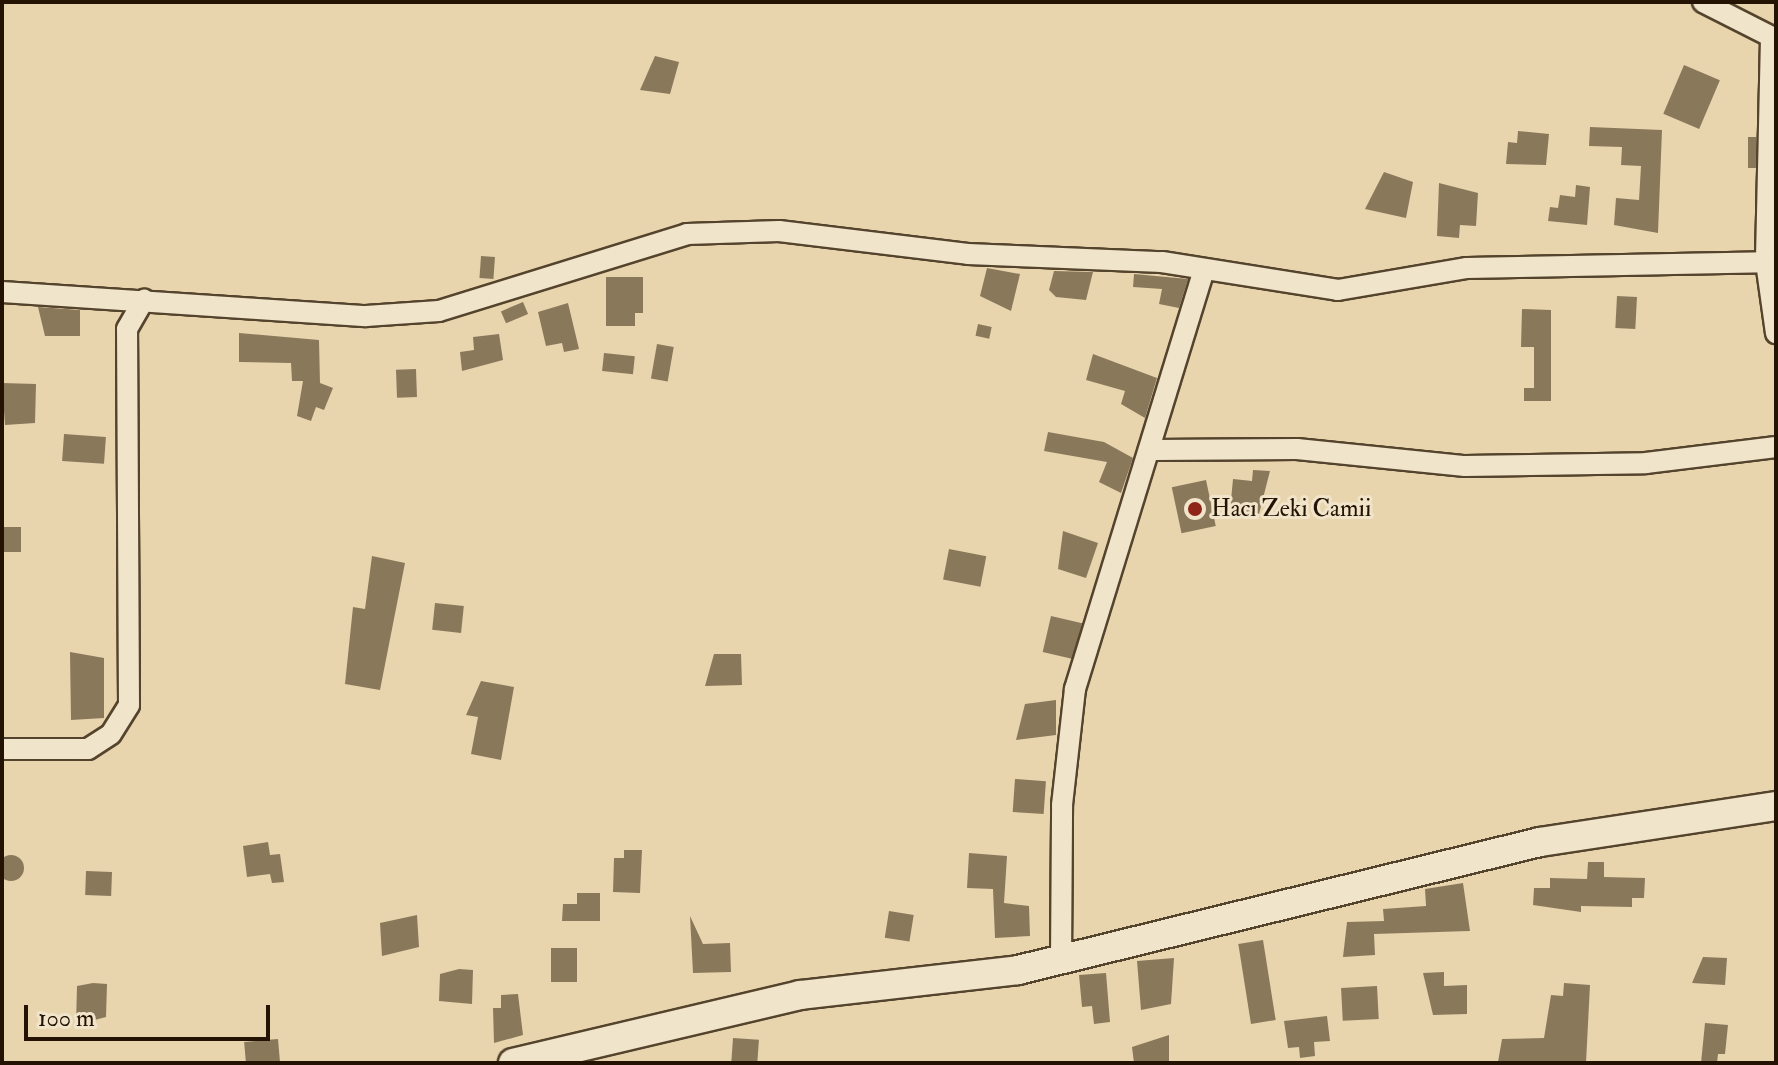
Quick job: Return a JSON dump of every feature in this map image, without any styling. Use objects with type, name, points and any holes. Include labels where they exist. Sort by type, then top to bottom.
[{"type":"street","points":[[1703,2],[1774,38],[1766,262],[1776,333]]},
{"type":"street","points":[[2,292],[366,316],[439,311],[687,234],[763,232],[1204,270],[1338,290],[1467,268],[1766,262]]},
{"type":"street","points":[[1061,961],[1062,805],[1075,689],[1154,450],[1204,270]]},
{"type":"street","points":[[2,749],[88,749],[111,734],[129,705],[127,329],[144,300]]},
{"type":"street","points":[[1154,450],[1297,449],[1465,466],[1646,463],[1776,447]]},
{"type":"street","points":[[513,1063],[800,995],[1061,961],[1540,842],[1776,806]]},
{"type":"building","points":[[655,56],[679,62],[670,94],[640,90]]},
{"type":"building","points":[[1684,65],[1720,80],[1699,129],[1663,114]]},
{"type":"building","points":[[1590,127],[1662,130],[1658,233],[1614,225],[1616,198],[1639,200],[1641,166],[1621,165],[1622,147],[1589,146]]},
{"type":"building","points":[[1518,131],[1549,134],[1546,165],[1506,164],[1508,142],[1517,143]]},
{"type":"building","points":[[1748,137],[1756,137],[1756,168],[1748,168]]},
{"type":"building","points":[[1384,172],[1413,182],[1406,218],[1365,209]]},
{"type":"building","points":[[1439,183],[1478,193],[1476,226],[1460,225],[1459,238],[1437,236]]},
{"type":"building","points":[[1576,185],[1590,187],[1587,225],[1548,221],[1550,207],[1558,208],[1560,195],[1575,197]]},
{"type":"building","points":[[481,256],[495,257],[493,279],[479,278]]},
{"type":"building","points":[[987,268],[1020,274],[1011,311],[980,296]]},
{"type":"building","points":[[1054,271],[1093,272],[1086,300],[1056,297],[1049,290]]},
{"type":"building","points":[[1134,274],[1188,279],[1179,308],[1159,304],[1162,289],[1133,287]]},
{"type":"building","points":[[606,277],[643,277],[643,313],[635,313],[635,326],[606,326]]},
{"type":"building","points":[[1617,296],[1637,297],[1635,329],[1615,328]]},
{"type":"building","points":[[523,302],[528,314],[506,323],[501,311]]},
{"type":"building","points":[[568,303],[579,349],[564,352],[562,343],[546,346],[538,312]]},
{"type":"building","points":[[38,307],[80,310],[80,336],[45,336]]},
{"type":"building","points":[[1522,309],[1551,310],[1551,401],[1524,401],[1524,388],[1534,388],[1534,347],[1521,347]]},
{"type":"building","points":[[978,324],[992,327],[989,339],[976,336]]},
{"type":"building","points":[[239,333],[319,340],[320,383],[333,388],[324,410],[316,407],[311,421],[297,416],[303,381],[292,381],[291,363],[239,362]]},
{"type":"building","points":[[499,334],[503,360],[462,371],[460,352],[474,350],[473,337]]},
{"type":"building","points":[[657,344],[674,347],[668,381],[651,378]]},
{"type":"building","points":[[604,353],[635,356],[633,374],[602,371]]},
{"type":"building","points":[[1093,354],[1157,378],[1145,418],[1121,404],[1125,391],[1086,380]]},
{"type":"building","points":[[416,369],[417,397],[397,398],[396,370]]},
{"type":"building","points":[[2,383],[36,384],[35,423],[5,425]]},
{"type":"building","points":[[1048,432],[1104,442],[1133,458],[1121,493],[1099,482],[1107,462],[1044,451]]},
{"type":"building","points":[[64,434],[106,437],[104,464],[62,461]]},
{"type":"building","points":[[1253,470],[1270,471],[1259,514],[1230,511],[1233,479],[1252,481]]},
{"type":"building","name":"Hacı Zeki Camii","points":[[1206,480],[1216,526],[1182,533],[1172,487]]},
{"type":"building","points":[[2,527],[21,527],[21,552],[2,552]]},
{"type":"building","points":[[1063,531],[1098,543],[1086,578],[1058,569]]},
{"type":"building","points":[[949,549],[986,556],[980,587],[943,579]]},
{"type":"building","points":[[372,556],[405,563],[380,690],[345,684],[353,607],[365,609]]},
{"type":"building","points":[[435,603],[464,606],[461,633],[432,630]]},
{"type":"building","points":[[1051,616],[1082,623],[1074,659],[1043,652]]},
{"type":"building","points":[[70,652],[104,658],[104,718],[71,720]]},
{"type":"building","points":[[714,654],[741,654],[742,685],[705,686]]},
{"type":"building","points":[[481,681],[514,687],[501,760],[471,754],[478,717],[466,715]]},
{"type":"building","points":[[1056,700],[1056,735],[1016,740],[1025,704]]},
{"type":"building","points":[[1015,779],[1046,781],[1044,814],[1013,812]]},
{"type":"building","points":[[268,842],[270,855],[280,854],[284,882],[272,883],[270,874],[247,877],[243,846]]},
{"type":"building","points":[[624,850],[642,850],[640,893],[613,892],[614,858],[624,858]]},
{"type":"building","points":[[969,853],[1007,856],[1004,903],[1029,906],[1030,936],[995,938],[993,889],[967,888]]},
{"type":"building","points":[[11,855],[20,859],[24,868],[20,877],[11,881],[2,877],[-2,868],[2,859]]},
{"type":"building","points":[[1588,862],[1604,862],[1604,877],[1645,878],[1644,898],[1632,898],[1632,907],[1581,906],[1581,912],[1533,905],[1534,888],[1550,888],[1550,878],[1587,879]]},
{"type":"building","points":[[86,871],[112,872],[111,896],[85,895]]},
{"type":"building","points":[[1463,883],[1470,931],[1374,934],[1375,955],[1343,957],[1347,922],[1384,921],[1383,909],[1426,906],[1425,889]]},
{"type":"building","points":[[577,893],[600,893],[600,921],[562,921],[563,904],[577,904]]},
{"type":"building","points":[[889,911],[914,915],[909,942],[885,938]]},
{"type":"building","points":[[417,915],[419,947],[382,956],[380,923]]},
{"type":"building","points":[[690,916],[703,944],[730,943],[731,972],[693,973]]},
{"type":"building","points":[[1263,940],[1276,1020],[1251,1024],[1238,944]]},
{"type":"building","points":[[551,948],[577,948],[577,982],[551,982]]},
{"type":"building","points":[[1703,957],[1727,958],[1725,985],[1692,983]]},
{"type":"building","points":[[1174,958],[1171,1004],[1141,1010],[1137,961]]},
{"type":"building","points":[[459,969],[473,970],[472,1004],[439,1001],[440,974]]},
{"type":"building","points":[[1444,972],[1444,986],[1467,985],[1467,1014],[1433,1015],[1423,973]]},
{"type":"building","points":[[1106,973],[1110,1022],[1094,1024],[1092,1006],[1082,1007],[1079,975]]},
{"type":"building","points":[[1564,983],[1590,985],[1586,1063],[1498,1062],[1502,1039],[1544,1038],[1551,995],[1563,996]]},
{"type":"building","points":[[107,984],[106,1017],[76,1025],[77,986]]},
{"type":"building","points":[[1377,986],[1379,1019],[1343,1021],[1341,988]]},
{"type":"building","points":[[518,994],[523,1035],[494,1043],[493,1008],[501,1008],[501,995]]},
{"type":"building","points":[[1327,1016],[1330,1041],[1314,1042],[1315,1056],[1300,1058],[1299,1047],[1288,1048],[1284,1021]]},
{"type":"building","points":[[1705,1023],[1728,1025],[1725,1054],[1718,1054],[1717,1063],[1701,1063]]},
{"type":"building","points":[[1169,1035],[1169,1063],[1134,1063],[1132,1047]]},
{"type":"building","points":[[733,1038],[759,1040],[757,1063],[731,1063]]},
{"type":"building","points":[[278,1039],[280,1063],[246,1063],[244,1042]]},
{"type":"place","name":"Hacı Zeki Camii","points":[[1195,509]]}]
